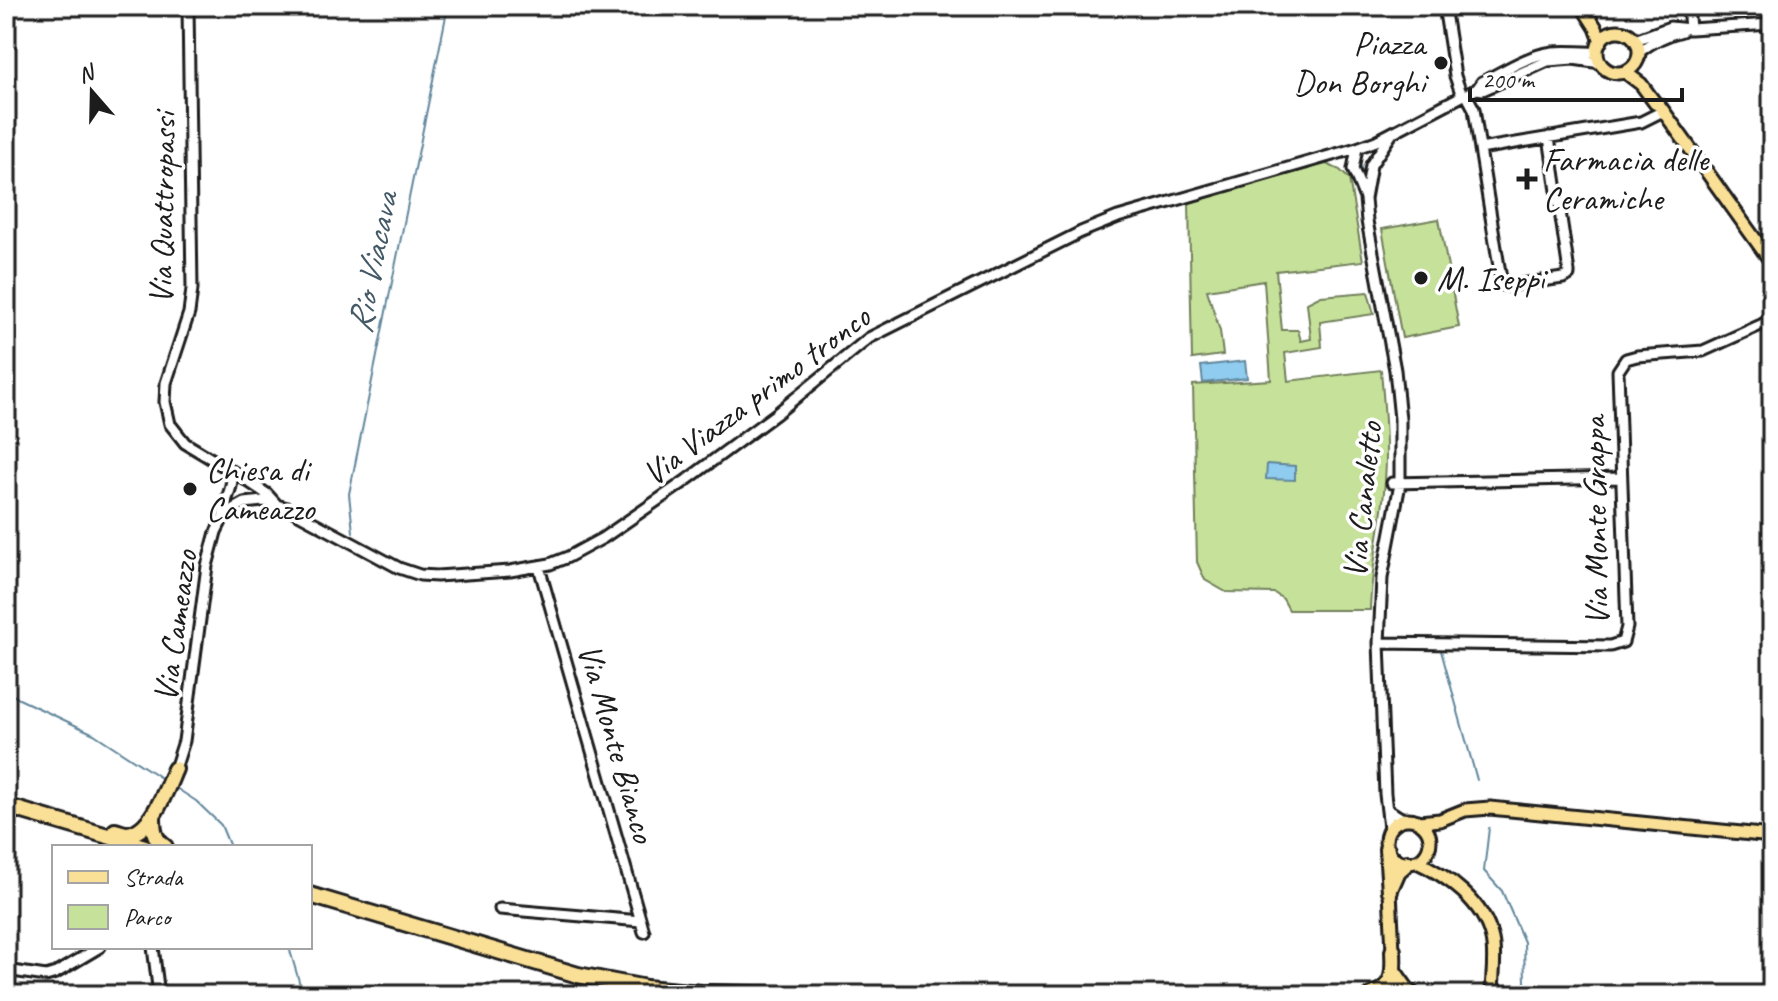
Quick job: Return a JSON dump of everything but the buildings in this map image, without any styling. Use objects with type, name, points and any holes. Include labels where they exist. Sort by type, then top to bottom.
[{"type":"highway","points":[[88,830],[128,834],[140,829],[153,817],[175,769]]},
{"type":"highway","points":[[6,806],[138,845]]},
{"type":"highway","points":[[153,817],[155,835],[162,845]]},
{"type":"highway","points":[[88,830],[88,835],[116,845]]},
{"type":"highway","points":[[1387,849],[1390,891]]},
{"type":"highway","points":[[1390,891],[1398,871],[1411,862]]},
{"type":"highway","points":[[315,896],[578,975],[646,988],[792,995]]},
{"type":"highway","points":[[1372,995],[1388,985],[1394,972],[1393,951]]},
{"type":"highway","points":[[1394,972],[1413,995]]},
{"type":"main road","points":[[1582,6],[1596,28],[1600,52],[1611,72],[1625,72],[1641,84],[1772,263]]},
{"type":"main road","points":[[1589,6],[1602,25],[1635,40],[1638,58],[1661,108]]},
{"type":"main road","points":[[1600,52],[1613,32]]},
{"type":"main road","points":[[1625,72],[1638,58]]},
{"type":"main road","points":[[1492,993],[1491,935],[1477,908],[1443,875],[1395,859],[1387,849],[1386,836],[1389,828],[1400,820],[1440,820],[1465,810],[1490,808],[1772,836]]},
{"type":"main road","points":[[1414,820],[1426,828],[1443,875]]},
{"type":"main road","points":[[1411,862],[1425,855],[1440,820]]},
{"type":"main road","points":[[1390,891],[1393,951]]},
{"type":"street","name":"Via Quattropassi","points":[[188,6],[192,289],[189,313],[166,383],[165,402],[170,424],[185,443],[267,494],[276,504]]},
{"type":"street","points":[[1444,6],[1455,76],[1474,109],[1502,285],[1569,275],[1549,137]]},
{"type":"street","points":[[1687,29],[1688,6]]},
{"type":"street","points":[[1638,58],[1653,41],[1687,29],[1772,24]]},
{"type":"street","points":[[1635,40],[1663,29],[1687,29]]},
{"type":"street","name":"Via Viazza primo tronco","points":[[244,503],[263,501],[287,508],[408,572],[437,576],[539,567],[568,557],[626,523],[776,414],[869,338],[1068,238],[1118,217],[1357,148],[1538,55],[1600,52]]},
{"type":"street","points":[[1480,149],[1641,122],[1661,108]]},
{"type":"street","name":"Via Canaletto","points":[[1389,828],[1379,643],[1382,578],[1396,483],[1400,419],[1395,370],[1365,199],[1371,165],[1394,131]]},
{"type":"street","points":[[1357,148],[1371,165]]},
{"type":"street","points":[[1326,158],[1353,169],[1357,148]]},
{"type":"street","name":"Via Canaletto","points":[[1353,169],[1365,199]]},
{"type":"street","name":"Via Monte Grappa","points":[[1379,643],[1610,646],[1623,642],[1627,627],[1618,371],[1626,359],[1637,356],[1703,351],[1772,317]]},
{"type":"street","points":[[223,518],[222,511],[236,474]]},
{"type":"street","points":[[231,489],[244,503],[247,490],[236,474]]},
{"type":"street","points":[[1396,483],[1621,478]]},
{"type":"street","name":"Via Cameazzo","points":[[175,769],[184,741],[190,703],[207,566],[223,518],[244,503]]},
{"type":"street","name":"Via Monte Bianco","points":[[539,567],[644,932]]},
{"type":"street","points":[[1387,809],[1401,818],[1414,820]]},
{"type":"street","points":[[500,909],[641,921]]},
{"type":"street","points":[[6,970],[46,976],[97,949]]},
{"type":"street","points":[[153,949],[159,995]]},
{"type":"green space","points":[[1326,164],[1340,170],[1349,179],[1363,261],[1276,271],[1282,330],[1298,330],[1301,341],[1311,339],[1307,303],[1321,296],[1368,292],[1374,314],[1320,322],[1322,347],[1285,353],[1288,381],[1381,370],[1386,467],[1370,610],[1289,610],[1283,599],[1274,593],[1226,592],[1205,580],[1197,562],[1193,385],[1271,380],[1264,281],[1207,290],[1220,331],[1223,355],[1192,359],[1189,202]]},
{"type":"green space","name":"M. Iseppi","points":[[1439,219],[1459,327],[1402,338],[1382,229]]},
{"type":"water","points":[[1245,361],[1247,378],[1203,383],[1201,366]]},
{"type":"water","points":[[1267,464],[1295,466],[1295,480],[1266,479]]},
{"type":"waterway","name":"Rio Viacava","points":[[353,532],[349,494],[447,11],[453,6]]},
{"type":"waterway","points":[[1359,157],[1363,179]]},
{"type":"waterway","points":[[1440,647],[1477,780]]},
{"type":"waterway","points":[[6,690],[94,734],[164,780]]},
{"type":"waterway","points":[[176,788],[196,801],[221,825],[229,845]]},
{"type":"waterway","points":[[1489,828],[1484,871],[1502,891],[1524,942],[1525,983],[1513,993]]},
{"type":"waterway","points":[[290,949],[303,995]]},
{"type":"place","name":"Piazza Don Borghi","points":[[1441,63]]},
{"type":"place","name":"Farmacia delle Ceramiche","points":[[1527,179]]},
{"type":"place","name":"M. Iseppi","points":[[1421,278]]},
{"type":"place","name":"Chiesa di Cameazzo","points":[[190,489]]}]
